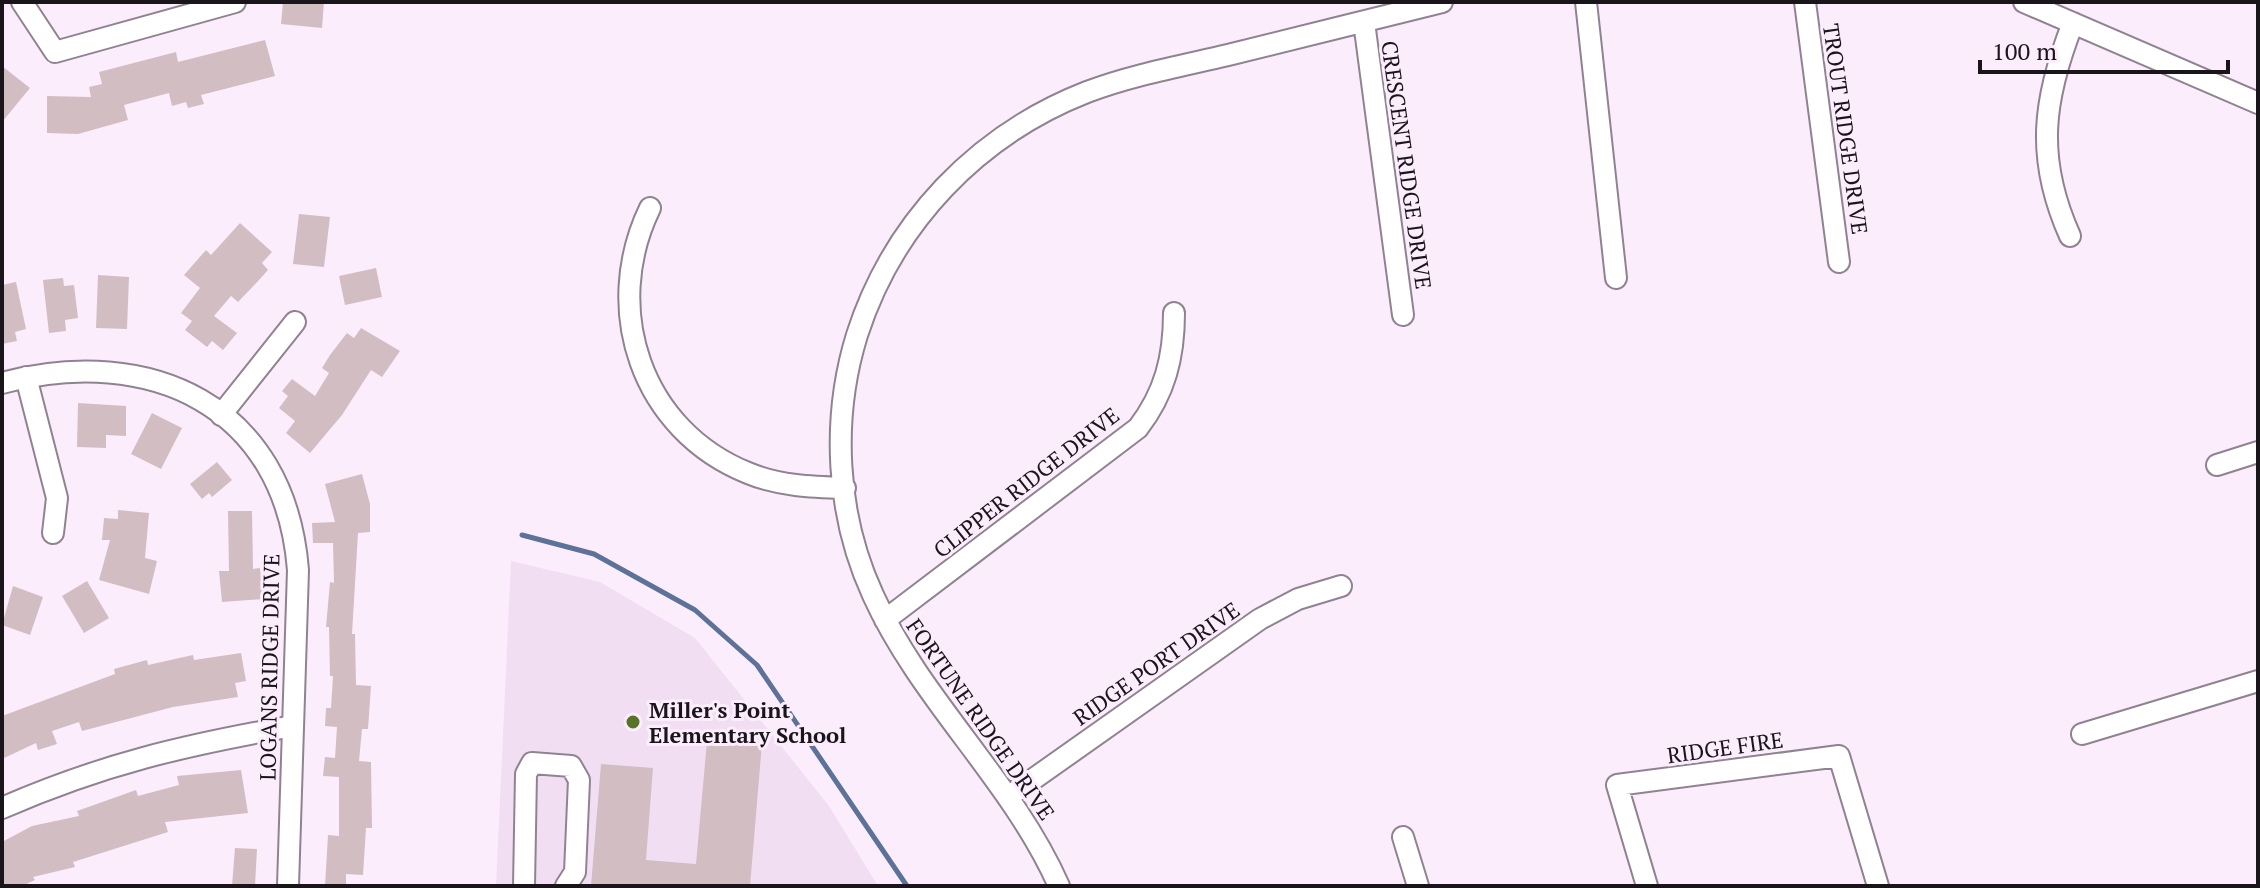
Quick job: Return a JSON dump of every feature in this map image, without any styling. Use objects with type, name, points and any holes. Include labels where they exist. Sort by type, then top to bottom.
[{"type":"street","points":[[22,2],[55,52],[236,3]]},
{"type":"street","name":"FORTUNE RIDGE DRIVE","points":[[1059,886],[1044,853],[1008,797],[912,667],[885,620],[857,554],[846,514],[840,434],[844,392],[865,312],[902,240],[958,171],[1018,126],[1088,92],[1442,2]]},
{"type":"street","points":[[1586,2],[1616,278]]},
{"type":"street","name":"TROUT RIDGE DRIVE","points":[[1805,2],[1839,262]]},
{"type":"street","points":[[2024,2],[2258,103]]},
{"type":"street","name":"CRESCENT RIDGE DRIVE","points":[[1364,22],[1403,315]]},
{"type":"street","points":[[2070,236],[2053,192],[2046,123],[2053,76],[2073,23]]},
{"type":"street","points":[[650,208],[636,236],[629,266],[631,327],[641,365],[659,401],[684,432],[733,467],[790,485],[845,488]]},
{"type":"street","name":"CLIPPER RIDGE DRIVE","points":[[885,620],[1138,428],[1156,401],[1168,371],[1174,313]]},
{"type":"street","points":[[221,415],[295,322]]},
{"type":"street","name":"LOGANS RIDGE DRIVE","points":[[2,383],[73,370],[138,374],[182,388],[221,415],[268,466],[292,524],[298,570],[288,886]]},
{"type":"street","points":[[26,377],[57,498],[53,533]]},
{"type":"street","points":[[2217,465],[2258,452]]},
{"type":"street","name":"RIDGE PORT DRIVE","points":[[1008,797],[1260,619],[1298,599],[1341,586]]},
{"type":"street","points":[[2082,734],[2258,681]]},
{"type":"street","points":[[2,808],[105,767],[194,743],[293,726]]},
{"type":"street","name":"RIDGE FIRE","points":[[1647,886],[1617,785],[1839,756],[1878,886]]},
{"type":"street","points":[[524,886],[526,774],[532,763],[571,766],[579,780],[575,872],[566,886]]},
{"type":"street","points":[[1403,837],[1418,886]]},
{"type":"shaded area","name":"Miller's Point Elementary School","points":[[511,561],[600,582],[695,638],[829,806],[878,886],[496,886]]},
{"type":"building","points":[[283,2],[324,2],[322,28],[281,24]]},
{"type":"building","points":[[265,40],[275,76],[201,95],[204,104],[188,108],[186,102],[172,106],[169,93],[124,105],[128,120],[78,134],[47,133],[47,96],[91,97],[89,87],[102,84],[99,72],[176,52],[178,62]]},
{"type":"building","points":[[2,66],[30,88],[2,122]]},
{"type":"building","points":[[299,214],[330,217],[324,267],[293,264]]},
{"type":"building","points":[[240,223],[272,252],[262,263],[268,270],[238,302],[231,296],[214,316],[237,333],[223,350],[212,341],[207,347],[185,330],[192,321],[181,313],[200,288],[184,275],[206,250],[211,255]]},
{"type":"building","points":[[376,268],[382,297],[345,305],[339,276]]},
{"type":"building","points":[[98,275],[129,277],[127,329],[96,328]]},
{"type":"building","points":[[63,278],[64,286],[74,285],[78,318],[65,320],[66,331],[49,333],[43,280]]},
{"type":"building","points":[[16,282],[26,329],[15,332],[17,341],[2,344],[2,285]]},
{"type":"building","points":[[361,328],[400,351],[382,377],[371,370],[342,415],[310,453],[286,433],[295,421],[279,408],[288,396],[282,391],[292,379],[315,396],[329,373],[322,368],[330,355],[347,333],[354,338]]},
{"type":"building","points":[[78,403],[126,406],[126,436],[106,435],[106,448],[77,447]]},
{"type":"building","points":[[152,413],[182,428],[161,469],[131,454]]},
{"type":"building","points":[[217,462],[232,480],[212,497],[209,493],[202,499],[190,484]]},
{"type":"building","points":[[362,474],[370,504],[370,532],[358,533],[352,634],[355,634],[356,685],[371,686],[368,729],[362,729],[359,761],[371,762],[372,828],[366,828],[363,875],[346,874],[346,886],[325,886],[328,835],[339,836],[339,777],[323,776],[325,757],[335,758],[337,727],[325,726],[326,708],[331,708],[333,676],[330,676],[329,627],[326,627],[330,582],[334,583],[333,543],[313,543],[312,523],[335,522],[325,484]]},
{"type":"building","points":[[118,510],[149,513],[145,558],[157,561],[149,594],[99,580],[110,540],[102,540],[104,518],[118,519]]},
{"type":"building","points":[[228,511],[252,511],[253,569],[260,568],[263,599],[222,602],[219,571],[229,571]]},
{"type":"building","points":[[87,581],[109,618],[84,633],[62,596]]},
{"type":"building","points":[[13,586],[43,597],[30,635],[2,625]]},
{"type":"building","points":[[241,653],[246,681],[235,683],[238,697],[173,707],[82,731],[79,722],[52,731],[57,744],[38,750],[36,743],[2,759],[2,716],[115,674],[114,669],[147,660],[148,665],[193,655],[194,660]]},
{"type":"building","points":[[708,730],[733,732],[732,740],[762,743],[750,886],[591,886],[601,764],[653,768],[646,860],[696,864]]},
{"type":"building","points":[[241,770],[248,813],[165,822],[168,832],[73,862],[75,867],[33,877],[35,880],[22,886],[2,886],[2,842],[32,826],[79,816],[77,811],[136,790],[138,796],[179,785],[177,776]]},
{"type":"building","points":[[235,848],[257,849],[255,886],[232,886]]},
{"type":"waterway","points":[[522,535],[594,554],[695,610],[757,665],[907,886]]},
{"type":"place","name":"Miller's Point Elementary School","points":[[633,722]]}]
